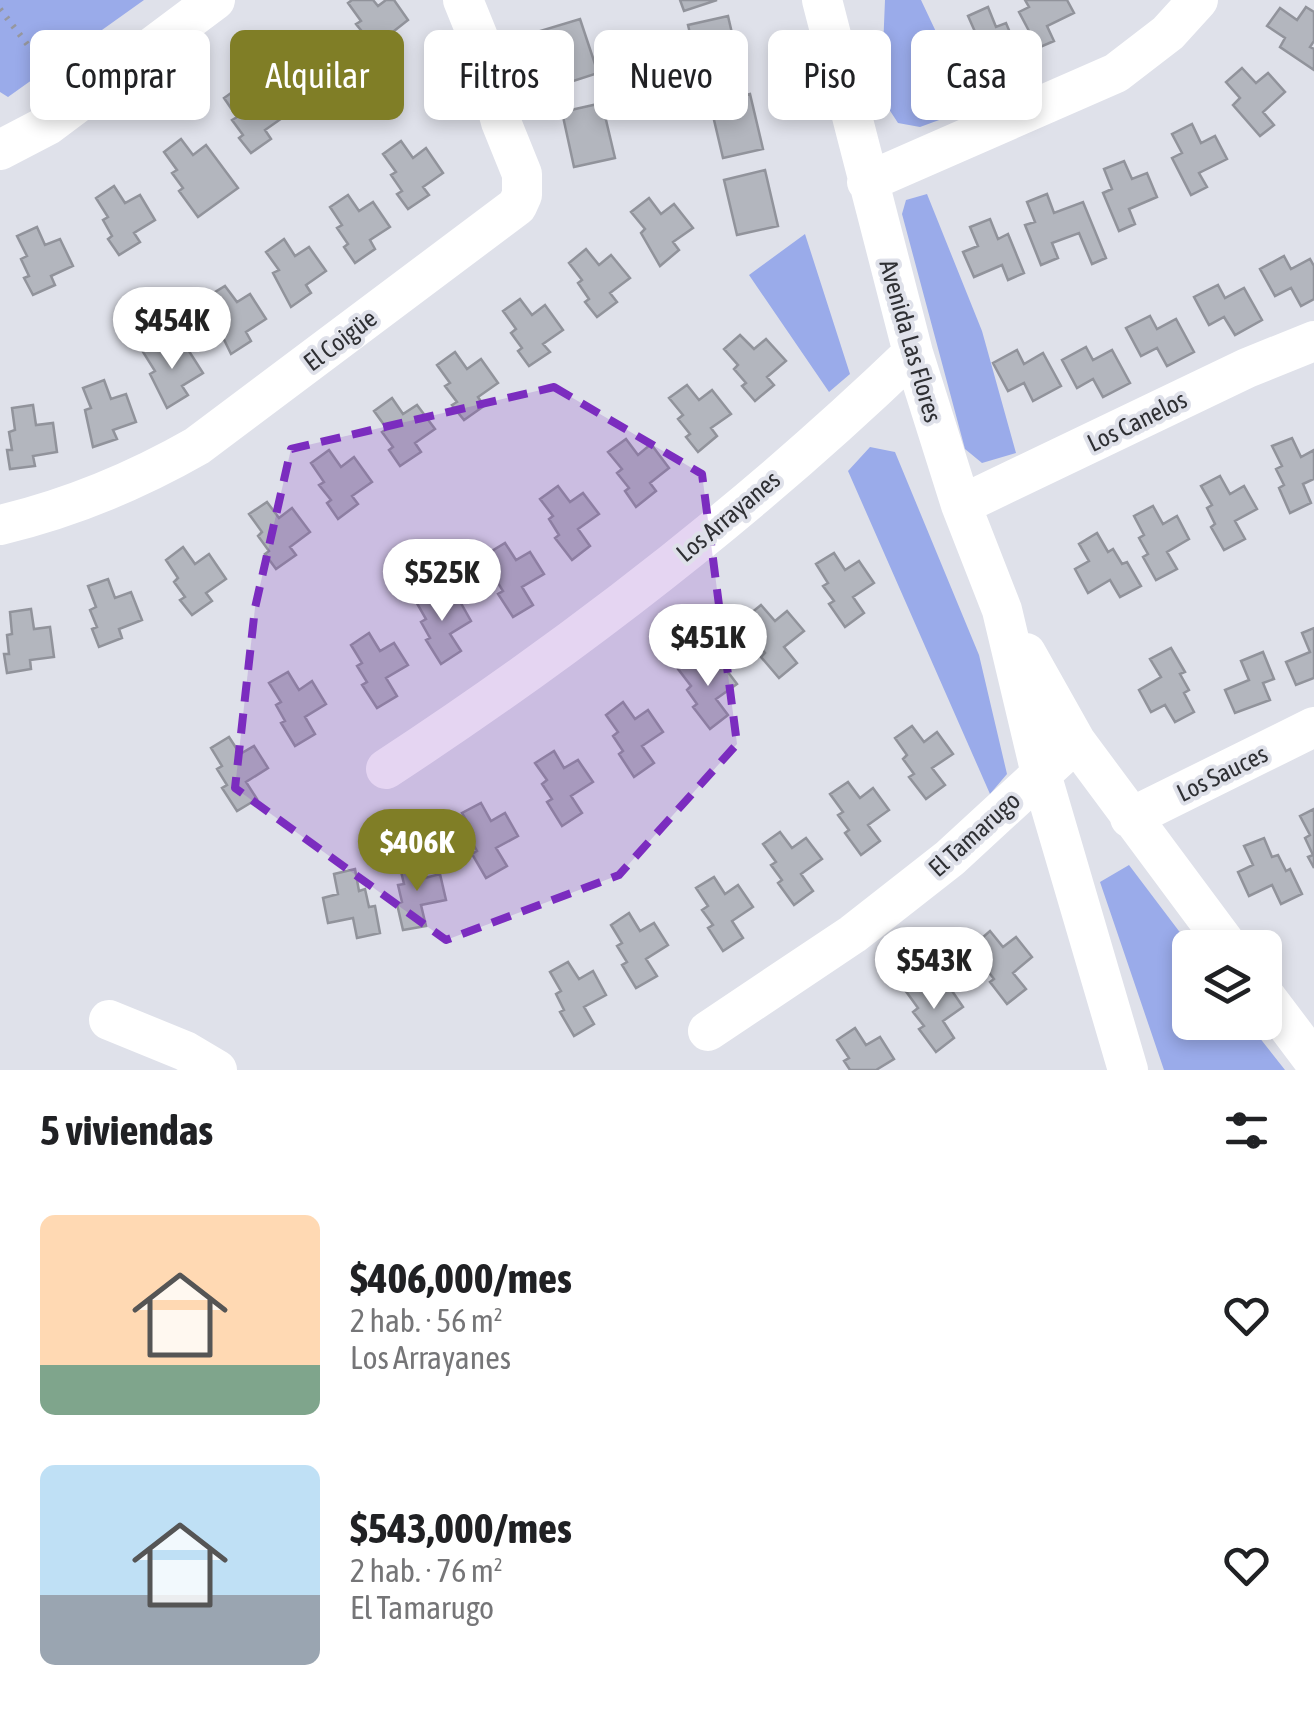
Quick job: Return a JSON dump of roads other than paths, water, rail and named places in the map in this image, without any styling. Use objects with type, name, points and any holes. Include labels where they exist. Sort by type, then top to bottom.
[{"type":"street","points":[[0,150],[23,140],[74,105],[215,0]]},
{"type":"street","name":"El Coigüe","points":[[0,525],[96,497],[197,446],[509,214],[522,196],[522,174],[501,122],[478,38],[463,0]]},
{"type":"street","name":"Avenida Las Flores","points":[[822,0],[829,30]]},
{"type":"street","name":"Avenida Las Flores","points":[[843,30],[847,0]]},
{"type":"street","points":[[866,182],[1116,73],[1168,33],[1198,0]]},
{"type":"street","name":"Avenida Las Flores","points":[[851,120],[912,354],[961,505],[1002,610],[1042,774],[1128,1070]]},
{"type":"street","name":"Los Canelos","points":[[961,505],[1248,368],[1314,341]]},
{"type":"street","name":"Los Arrayanes","points":[[386,769],[630,598],[712,532],[912,354]]},
{"type":"street","name":"Avenida Las Flores","points":[[1002,610],[1076,742],[1215,930]]},
{"type":"street","name":"Los Sauces","points":[[1130,818],[1314,728]]},
{"type":"street","name":"El Tamarugo","points":[[708,1031],[853,934],[950,858],[1076,742]]},
{"type":"street","points":[[1282,1019],[1314,1062]]},
{"type":"street","points":[[109,1020],[184,1051],[217,1070]]}]
